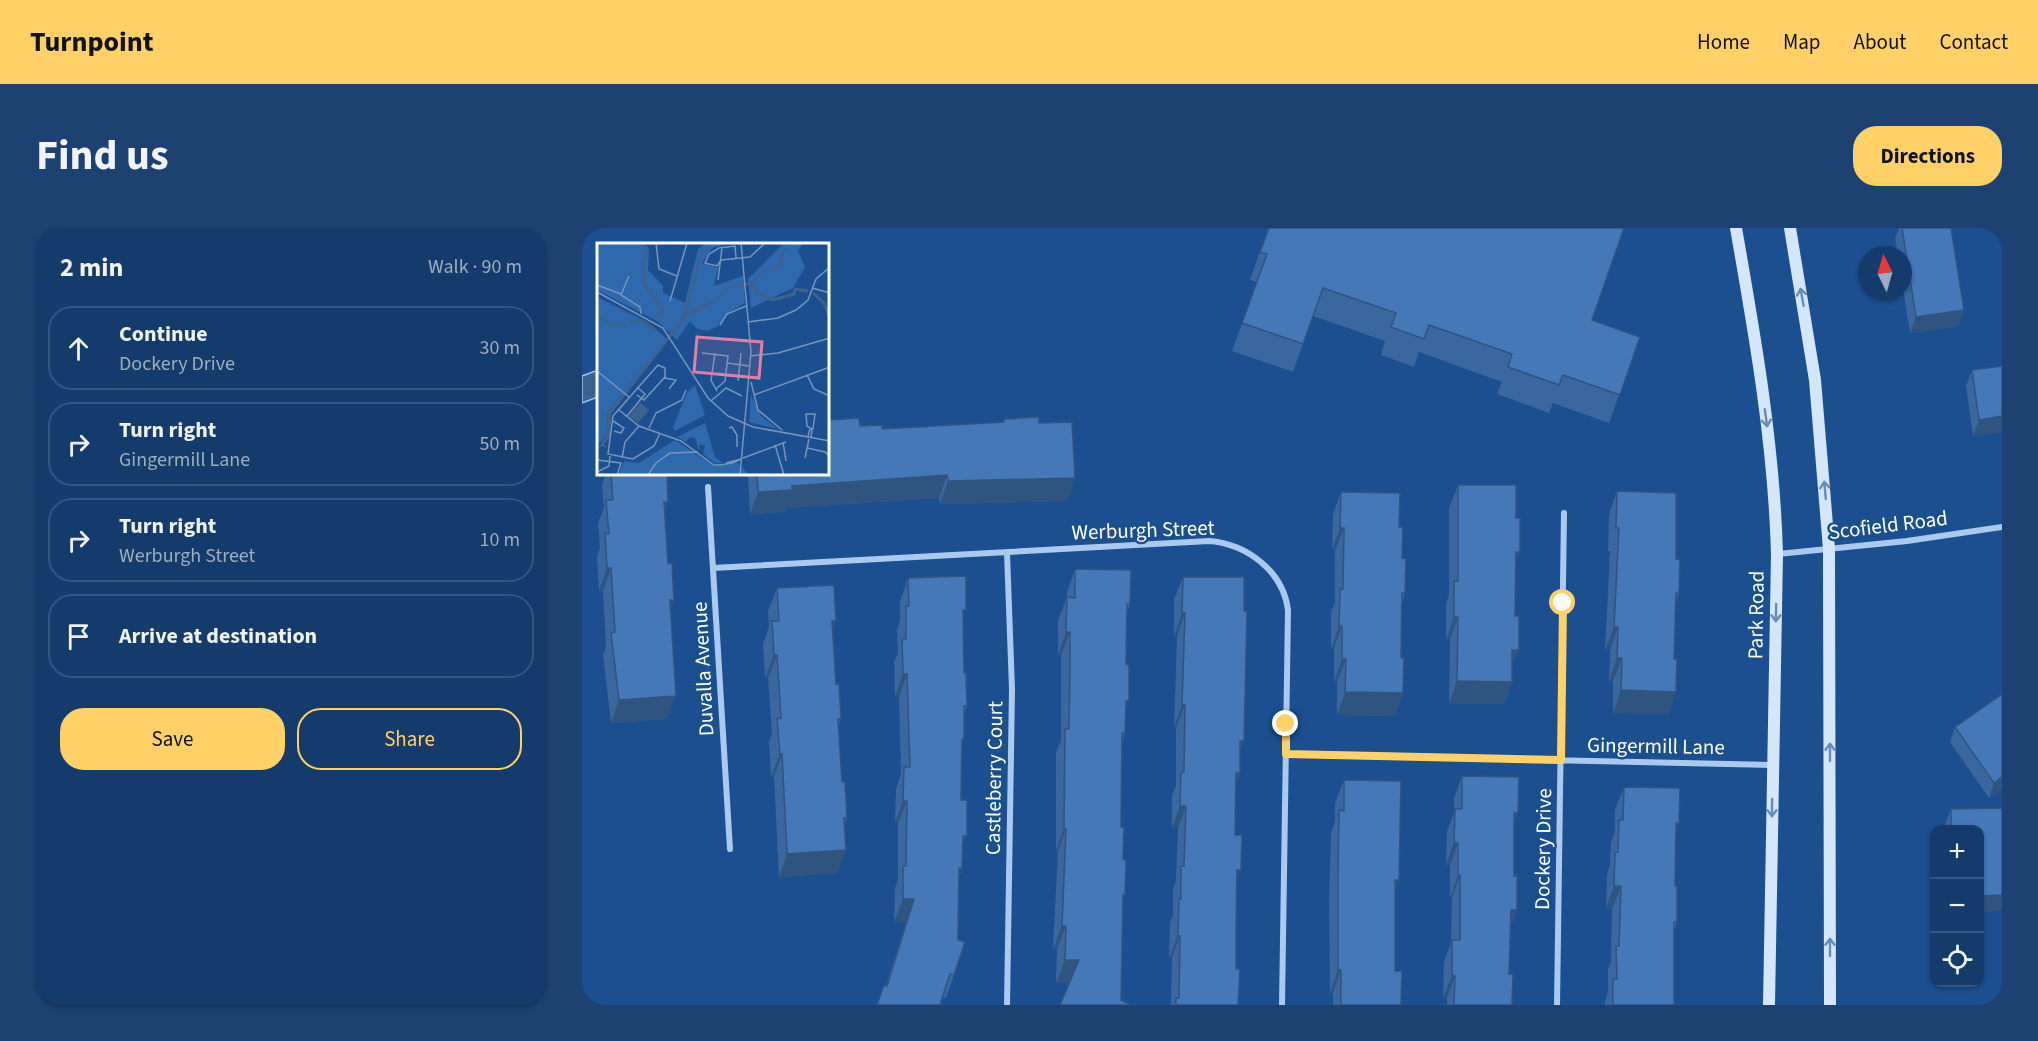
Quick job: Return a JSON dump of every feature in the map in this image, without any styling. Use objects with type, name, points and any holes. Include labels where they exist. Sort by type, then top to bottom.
[{"type":"main road","name":"Park Road","points":[[1736,228],[1755,336],[1772,455],[1777,554],[1769,1005]]},
{"type":"main road","points":[[1790,228],[1815,380],[1829,549],[1830,1005]]},
{"type":"street","name":"Duvalla Avenue","points":[[708,487],[730,849]]},
{"type":"street","name":"Dockery Drive","points":[[1557,1005],[1564,513]]},
{"type":"street","name":"Scofield Road","points":[[1777,554],[1906,542],[2002,527]]},
{"type":"street","name":"Werburgh Street","points":[[713,568],[1209,541],[1223,542],[1248,552],[1265,565],[1275,577],[1286,598],[1288,610],[1282,1005]]},
{"type":"street","name":"Castleberry Court","points":[[1007,553],[1012,689],[1007,1005]]},
{"type":"street","name":"Gingermill Lane","points":[[1286,754],[1773,765]]},
{"type":"water","points":[[597,370],[597,397],[582,403],[582,376]]},
{"type":"building","points":[[1269,228],[1624,228],[1592,320],[1640,337],[1620,395],[1563,375],[1559,385],[1508,367],[1512,354],[1429,325],[1424,339],[1391,327],[1396,313],[1323,288],[1303,344],[1242,323],[1267,254],[1260,252]]},
{"type":"building","points":[[1902,228],[1951,228],[1964,310],[1916,317],[1912,292],[1912,246],[1905,246]]},
{"type":"building","points":[[2002,366],[2002,416],[1979,420],[1972,370]]},
{"type":"building","points":[[1039,417],[1039,423],[1072,422],[1075,478],[948,481],[947,475],[792,486],[792,490],[758,492],[757,476],[830,476],[830,420],[859,418],[860,426],[882,425],[882,429],[1004,422],[1004,419]]},
{"type":"building","points":[[611,476],[667,476],[668,502],[664,502],[668,564],[672,563],[674,601],[670,600],[676,696],[619,700],[611,633],[615,632],[611,568],[607,568],[605,533],[609,534],[606,500],[613,500]]},
{"type":"building","points":[[1458,485],[1516,485],[1516,518],[1520,518],[1520,552],[1516,552],[1515,616],[1519,616],[1519,650],[1512,650],[1512,682],[1457,681],[1458,617],[1454,617],[1454,581],[1458,581]]},
{"type":"building","points":[[1617,491],[1676,493],[1676,559],[1680,560],[1679,593],[1676,593],[1674,659],[1677,659],[1676,692],[1621,690],[1622,658],[1617,658],[1618,627],[1614,627],[1619,528],[1616,528]]},
{"type":"building","points":[[1341,492],[1400,493],[1399,527],[1403,527],[1402,558],[1406,559],[1405,593],[1402,593],[1403,693],[1345,692],[1346,659],[1342,659],[1342,626],[1339,626],[1340,589],[1343,589],[1344,528],[1340,528]]},
{"type":"building","points":[[1075,569],[1131,570],[1130,604],[1127,604],[1126,664],[1129,665],[1129,701],[1126,701],[1125,733],[1122,733],[1121,827],[1124,827],[1123,859],[1126,860],[1121,1000],[1129,1005],[1060,1005],[1079,960],[1065,960],[1066,926],[1062,926],[1066,829],[1064,829],[1065,729],[1069,729],[1070,665],[1070,632],[1066,632],[1067,597],[1075,598]]},
{"type":"building","points":[[966,576],[966,610],[963,610],[967,706],[964,706],[961,800],[967,800],[967,836],[963,836],[962,868],[959,868],[958,940],[965,942],[954,975],[950,974],[940,1005],[877,1005],[884,985],[887,986],[914,899],[903,899],[907,801],[903,801],[904,767],[910,767],[907,674],[903,674],[902,640],[906,639],[906,606],[909,606],[908,578]]},
{"type":"building","points":[[1183,577],[1244,577],[1244,611],[1247,611],[1244,741],[1240,741],[1240,773],[1236,773],[1235,835],[1242,835],[1241,871],[1237,870],[1236,969],[1240,969],[1238,1005],[1176,1005],[1176,998],[1179,998],[1179,899],[1181,899],[1181,866],[1184,866],[1186,806],[1180,806],[1181,773],[1184,772],[1185,705],[1182,705],[1185,613],[1182,613]]},
{"type":"building","points":[[834,585],[836,621],[832,621],[836,684],[839,683],[841,719],[838,719],[842,782],[845,782],[846,850],[787,854],[782,754],[780,754],[777,719],[781,718],[777,655],[774,655],[772,621],[779,621],[777,588]]},
{"type":"building","points":[[2002,694],[2002,777],[1994,783],[1955,727]]},
{"type":"building","points":[[1462,776],[1519,777],[1518,813],[1514,813],[1514,876],[1517,875],[1517,910],[1511,910],[1509,974],[1513,974],[1512,1005],[1454,1005],[1455,976],[1452,975],[1452,940],[1460,940],[1460,875],[1458,875],[1458,843],[1454,842],[1455,809],[1462,809]]},
{"type":"building","points":[[1344,780],[1401,781],[1399,880],[1395,880],[1395,971],[1402,971],[1401,1005],[1341,1005],[1341,970],[1338,970],[1338,876],[1339,810],[1344,811]]},
{"type":"building","points":[[1624,787],[1680,788],[1679,823],[1676,823],[1677,922],[1674,922],[1674,1005],[1613,1005],[1613,979],[1617,979],[1616,946],[1619,946],[1621,886],[1614,886],[1615,852],[1618,852],[1619,820],[1623,820]]},
{"type":"building","points":[[2002,808],[2002,895],[1984,896],[1984,825],[1951,825],[1951,809]]},
{"type":"route","points":[[1286,724],[1286,754],[1561,760],[1563,603]]}]
